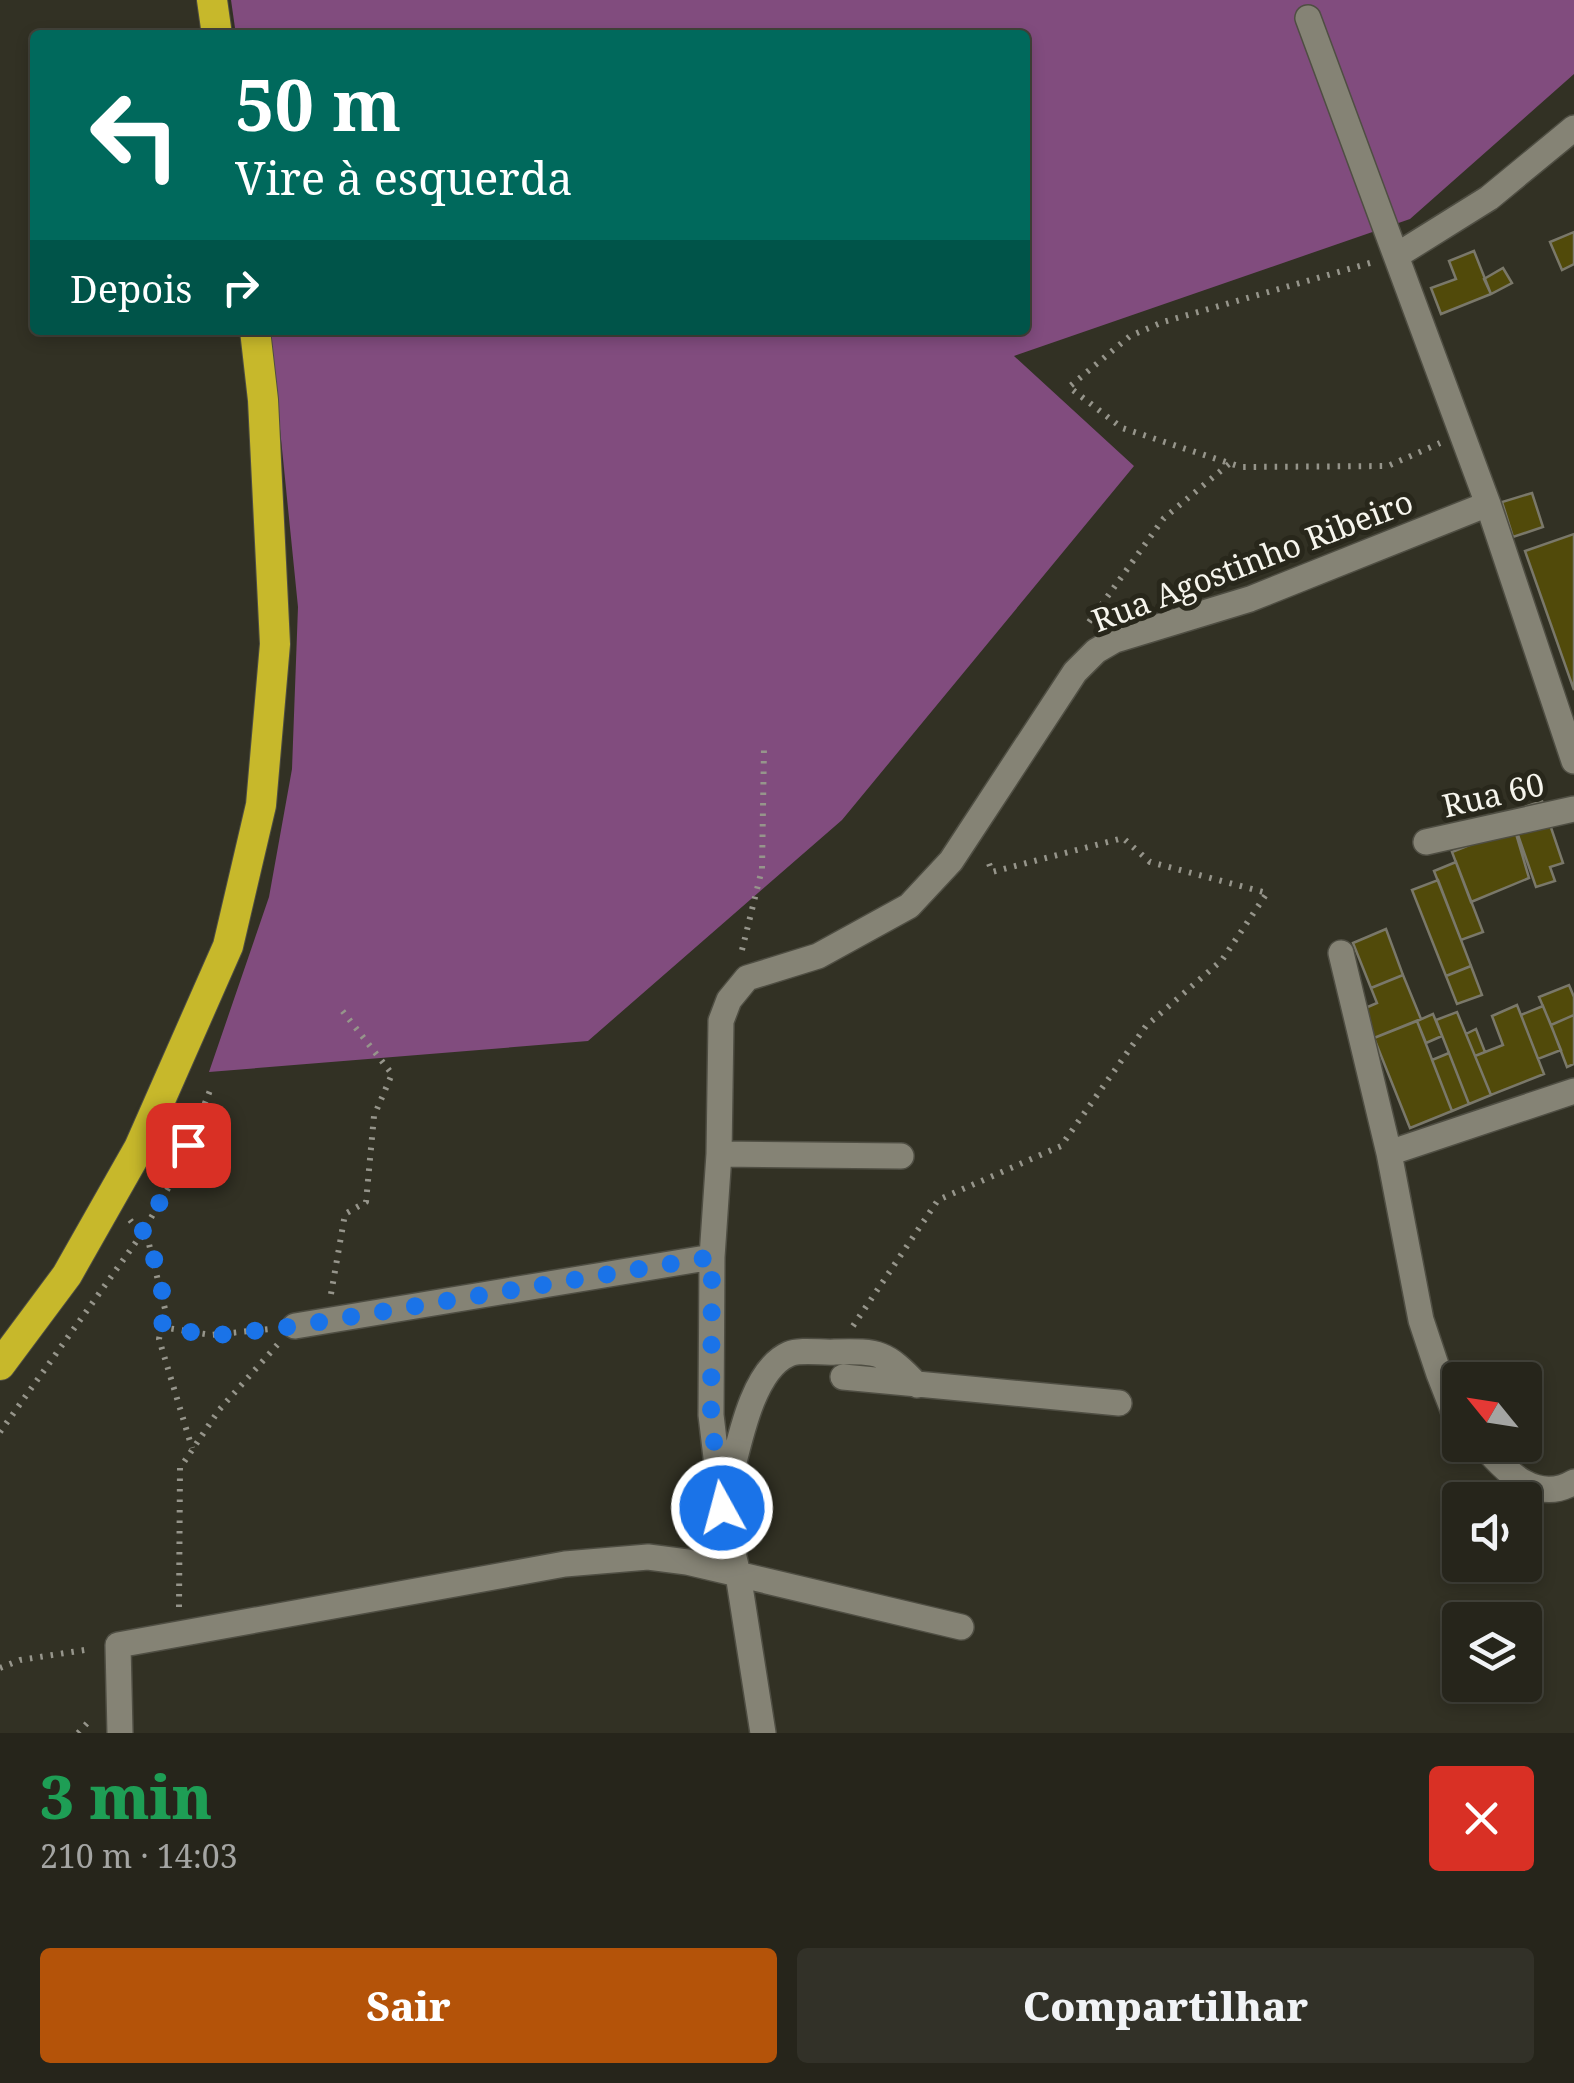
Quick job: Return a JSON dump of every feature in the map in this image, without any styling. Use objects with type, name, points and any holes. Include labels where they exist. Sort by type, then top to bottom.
[{"type":"highway","points":[[212,0],[217,30]]},
{"type":"highway","points":[[0,1365],[67,1275],[139,1148],[228,946],[261,804],[274,644],[263,400],[255,335]]},
{"type":"street","name":"Rua 60","points":[[1308,18],[1488,504],[1574,762]]},
{"type":"street","points":[[1396,256],[1489,198],[1574,128]]},
{"type":"street","name":"Rua Agostinho Ribeiro","points":[[729,1000],[747,978],[818,956],[909,906],[951,861],[1076,672],[1096,650],[1115,640],[1250,598],[1488,504]]},
{"type":"street","name":"Rua 60","points":[[1426,842],[1574,809]]},
{"type":"street","points":[[1340,953],[1389,1153],[1421,1320],[1442,1380]]},
{"type":"street","points":[[729,1000],[721,1021],[719,1154],[712,1257],[711,1416],[722,1508],[738,1574],[763,1733]]},
{"type":"street","points":[[1389,1153],[1574,1090]]},
{"type":"street","points":[[719,1154],[901,1156]]},
{"type":"street","points":[[295,1326],[712,1257]]},
{"type":"street","points":[[722,1508],[754,1393],[770,1369],[790,1354],[916,1385],[1119,1402]]},
{"type":"street","points":[[1500,1462],[1536,1489],[1554,1492],[1574,1482]]},
{"type":"street","points":[[120,1733],[118,1644],[566,1564],[648,1557],[738,1574],[961,1627]]},
{"type":"path","points":[[1396,256],[1164,322],[1130,336],[1069,387],[1122,428],[1241,467],[1388,466],[1462,434]]},
{"type":"path","points":[[1084,628],[1164,518],[1230,464]]},
{"type":"path","points":[[729,1000],[762,869],[764,747]]},
{"type":"path","points":[[840,1365],[938,1200],[1062,1146],[1146,1026],[1222,960],[1267,893],[1150,862],[1123,838],[992,872],[974,825]]},
{"type":"path","points":[[326,1320],[345,1214],[366,1202],[374,1116],[392,1074],[341,1009]]},
{"type":"path","points":[[0,1432],[141,1234],[177,1173],[210,1088]]},
{"type":"path","points":[[112,1197],[149,1244],[165,1308],[159,1339],[192,1449]]},
{"type":"path","points":[[162,1326],[210,1336],[295,1326]]},
{"type":"path","points":[[178,1633],[180,1468],[219,1410],[295,1326]]},
{"type":"path","points":[[0,1668],[20,1660],[118,1644]]},
{"type":"shaded area","points":[[231,0],[1574,0],[1574,74],[1410,219],[1014,356],[1134,466],[842,820],[588,1041],[209,1072],[269,897],[292,769],[298,607],[271,335],[1030,335],[1030,30],[235,30]]},
{"type":"building","points":[[1574,232],[1574,264],[1562,270],[1550,242]]},
{"type":"building","points":[[1474,251],[1491,294],[1441,314],[1431,288],[1456,279],[1449,261]]},
{"type":"building","points":[[1503,268],[1512,283],[1491,294],[1484,279]]},
{"type":"building","points":[[1532,493],[1543,527],[1513,537],[1502,502]]},
{"type":"building","points":[[1574,534],[1574,690],[1525,551]]},
{"type":"building","points":[[1542,801],[1563,863],[1550,867],[1555,881],[1536,887],[1510,812]]},
{"type":"building","points":[[1514,827],[1529,878],[1471,902],[1452,852]]},
{"type":"building","points":[[1456,862],[1483,932],[1461,940],[1434,871]]},
{"type":"building","points":[[1438,880],[1471,966],[1446,976],[1412,890]]},
{"type":"building","points":[[1386,929],[1403,975],[1371,988],[1353,943]]},
{"type":"building","points":[[1471,966],[1482,995],[1457,1004],[1446,976]]},
{"type":"building","points":[[1403,975],[1421,1019],[1374,1038],[1363,1009],[1377,1003],[1371,988]]},
{"type":"building","points":[[1569,985],[1574,1015],[1551,1025],[1539,997]]},
{"type":"building","points":[[1517,1005],[1544,1074],[1491,1095],[1475,1056],[1503,1045],[1492,1016]]},
{"type":"building","points":[[1543,1006],[1561,1050],[1538,1059],[1521,1015]]},
{"type":"building","points":[[1457,1012],[1491,1095],[1469,1104],[1436,1020]]},
{"type":"building","points":[[1433,1014],[1442,1036],[1426,1043],[1417,1021]]},
{"type":"building","points":[[1574,1015],[1574,1064],[1567,1067],[1551,1025]]},
{"type":"building","points":[[1417,1021],[1452,1111],[1410,1128],[1374,1038]]},
{"type":"building","points":[[1476,1029],[1485,1052],[1475,1056],[1466,1034]]},
{"type":"building","points":[[1449,1053],[1469,1104],[1452,1111],[1432,1060]]},
{"type":"route","points":[[188,1145],[177,1173],[141,1234],[149,1244],[165,1308],[162,1326],[210,1336],[295,1326],[712,1257],[711,1416],[722,1508]]}]
